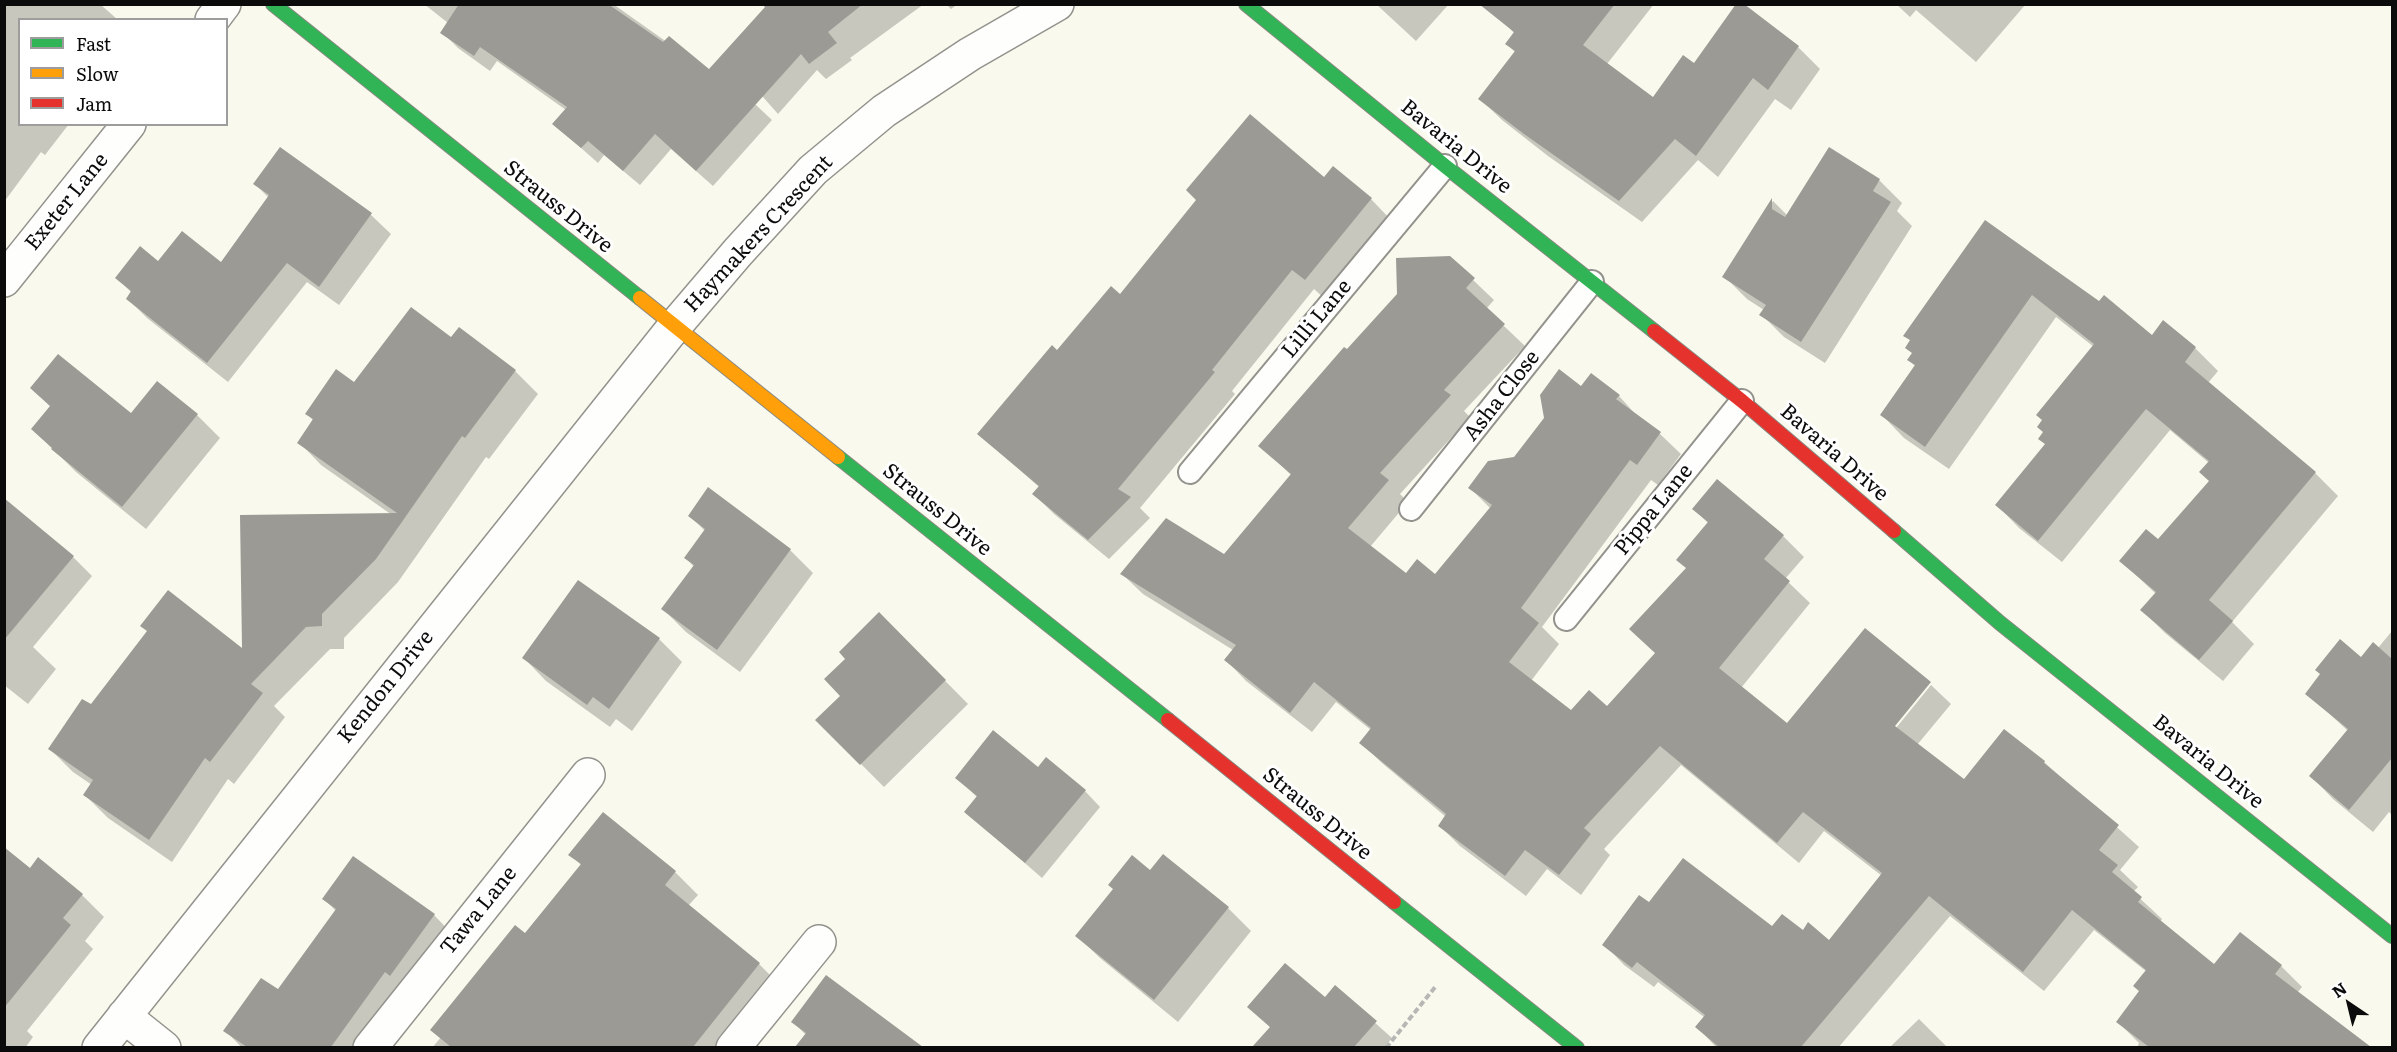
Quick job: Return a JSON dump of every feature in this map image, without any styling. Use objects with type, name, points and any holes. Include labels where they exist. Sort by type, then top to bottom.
[{"type":"street","points":[[214,18],[224,4]]},
{"type":"street","name":"Strauss Drive","points":[[273,4],[1577,1047]]},
{"type":"street","name":"Haymakers Crescent","points":[[674,327],[813,170],[884,111],[970,54],[1057,4]]},
{"type":"street","name":"Bavaria Drive","points":[[1246,4],[1445,166],[1742,401],[2000,623],[2392,936]]},
{"type":"street","name":"Exeter Lane","points":[[4,280],[127,126]]},
{"type":"street","name":"Kendon Drive","points":[[99,1047],[674,327]]},
{"type":"street","name":"Tawa Lane","points":[[370,1047],[588,775]]},
{"type":"street","points":[[733,1047],[819,942]]},
{"type":"street","points":[[124,1016],[164,1047]]},
{"type":"lane","name":"Lilli Lane","points":[[1190,472],[1445,166]]},
{"type":"lane","name":"Asha Close","points":[[1412,509],[1592,282]]},
{"type":"lane","name":"Pippa Lane","points":[[1566,619],[1742,401]]},
{"type":"path","points":[[1386,1047],[1461,955]]},
{"type":"building","points":[[459,4],[608,4],[663,42],[669,36],[709,69],[765,7],[762,4],[863,4],[828,32],[837,43],[809,64],[801,54],[696,171],[655,134],[623,171],[588,141],[581,148],[552,124],[567,107],[480,47],[474,56],[440,33]]},
{"type":"building","points":[[1479,4],[1615,4],[1583,45],[1653,97],[1683,55],[1694,63],[1736,4],[1744,4],[1799,46],[1768,90],[1753,78],[1696,156],[1675,139],[1619,201],[1478,99],[1515,51],[1505,44],[1514,32]]},
{"type":"building","points":[[1250,114],[1324,177],[1333,166],[1372,198],[1305,280],[1292,270],[1212,370],[1215,372],[1118,489],[1131,497],[1088,540],[1032,494],[1039,486],[977,434],[1052,345],[1057,350],[1111,286],[1120,294],[1196,200],[1186,190]]},
{"type":"building","points":[[280,147],[372,213],[319,287],[287,263],[207,363],[126,299],[131,291],[115,278],[140,246],[158,261],[182,231],[221,262],[269,195],[253,184]]},
{"type":"building","points":[[1829,147],[1880,179],[1873,191],[1891,202],[1801,342],[1759,315],[1766,305],[1722,277],[1772,198],[1772,209],[1785,217]]},
{"type":"building","points":[[1985,220],[2099,301],[2104,295],[2152,335],[2163,320],[2196,347],[2185,362],[2316,472],[2209,600],[2233,621],[2199,660],[2140,610],[2156,592],[2119,561],[2146,529],[2158,539],[2209,481],[2199,472],[2209,461],[2146,409],[2038,541],[1995,505],[2045,444],[2038,439],[2043,432],[2037,427],[2042,420],[2036,415],[2094,344],[2032,295],[1925,447],[1880,415],[1915,365],[1907,360],[1912,353],[1905,348],[1910,340],[1903,336]]},
{"type":"building","points":[[1450,256],[1475,278],[1466,288],[1505,324],[1444,390],[1451,395],[1380,473],[1389,480],[1348,528],[1406,573],[1417,559],[1435,574],[1492,505],[1468,488],[1488,461],[1514,457],[1544,418],[1540,395],[1559,369],[1581,386],[1591,373],[1620,395],[1616,399],[1661,432],[1637,465],[1630,460],[1521,608],[1539,623],[1509,662],[1571,710],[1589,690],[1607,706],[1655,653],[1629,629],[1686,568],[1676,560],[1708,522],[1692,509],[1717,479],[1784,535],[1764,559],[1790,581],[1719,668],[1787,723],[1865,628],[1931,682],[1895,726],[1964,779],[2004,729],[2119,825],[2099,850],[2118,865],[2112,872],[2142,897],[2138,902],[2214,964],[2240,932],[2282,965],[2275,974],[2371,1047],[2149,1047],[2116,1022],[2139,991],[2133,986],[2146,970],[2072,910],[2023,972],[1929,896],[1801,1047],[1719,1047],[1695,1027],[1705,1015],[1637,962],[1632,968],[1602,945],[1639,895],[1649,902],[1683,858],[1772,926],[1782,914],[1803,930],[1808,922],[1829,940],[1882,873],[1803,812],[1777,843],[1660,746],[1584,828],[1591,834],[1559,875],[1525,850],[1505,876],[1438,826],[1446,814],[1359,743],[1371,728],[1314,682],[1290,713],[1224,660],[1236,645],[1120,574],[1166,518],[1224,554],[1291,474],[1258,446],[1344,347],[1347,349],[1397,294],[1396,258]]},
{"type":"building","points":[[411,307],[451,337],[459,327],[516,370],[465,438],[462,436],[376,559],[322,614],[322,626],[306,627],[251,684],[263,693],[210,762],[205,758],[149,840],[83,795],[93,780],[48,749],[82,699],[91,704],[147,631],[140,626],[168,590],[242,648],[240,515],[397,513],[297,443],[313,419],[305,414],[336,369],[354,382]]},
{"type":"building","points":[[58,354],[131,413],[157,381],[198,414],[122,507],[51,449],[31,429],[50,406],[30,388]]},
{"type":"building","points":[[708,487],[791,549],[717,650],[661,609],[694,565],[684,558],[705,529],[688,516]]},
{"type":"building","points":[[4,498],[74,556],[4,640]]},
{"type":"building","points":[[578,580],[660,638],[609,709],[593,697],[587,705],[522,658]]},
{"type":"building","points":[[879,612],[946,680],[860,765],[815,720],[840,696],[824,679],[845,659],[839,652]]},
{"type":"building","points":[[2340,639],[2361,657],[2373,642],[2392,659],[2392,758],[2349,810],[2309,776],[2348,729],[2305,694],[2320,674],[2315,670]]},
{"type":"building","points":[[993,730],[1038,767],[1046,757],[1086,790],[1025,863],[964,812],[977,796],[955,778]]},
{"type":"building","points":[[603,812],[676,871],[665,885],[760,963],[693,1047],[451,1047],[430,1030],[515,925],[525,933],[581,864],[568,855]]},
{"type":"building","points":[[4,847],[30,868],[38,857],[83,894],[63,918],[71,925],[4,1008]]},
{"type":"building","points":[[1163,854],[1229,907],[1154,1000],[1075,936],[1113,889],[1108,885],[1132,855],[1150,870]]},
{"type":"building","points":[[353,856],[435,914],[390,976],[385,972],[331,1047],[247,1047],[223,1031],[261,978],[278,989],[336,909],[322,899]]},
{"type":"building","points":[[1285,963],[1325,997],[1335,985],[1377,1021],[1354,1047],[1252,1047],[1270,1027],[1247,1007]]},
{"type":"building","points":[[826,975],[923,1047],[795,1047],[806,1033],[791,1022]]},
{"type":"traffic: fast","points":[[273,4],[640,298]]},
{"type":"traffic: fast","points":[[1246,4],[1445,166],[1654,331]]},
{"type":"traffic: fast","points":[[838,457],[1168,720]]},
{"type":"traffic: fast","points":[[1894,531],[2000,623],[2392,936]]},
{"type":"traffic: fast","points":[[1394,902],[1577,1048]]},
{"type":"traffic: slow","points":[[640,298],[838,457]]},
{"type":"traffic: jam","points":[[1654,331],[1742,401],[1894,531]]},
{"type":"traffic: jam","points":[[1168,720],[1394,902]]}]
